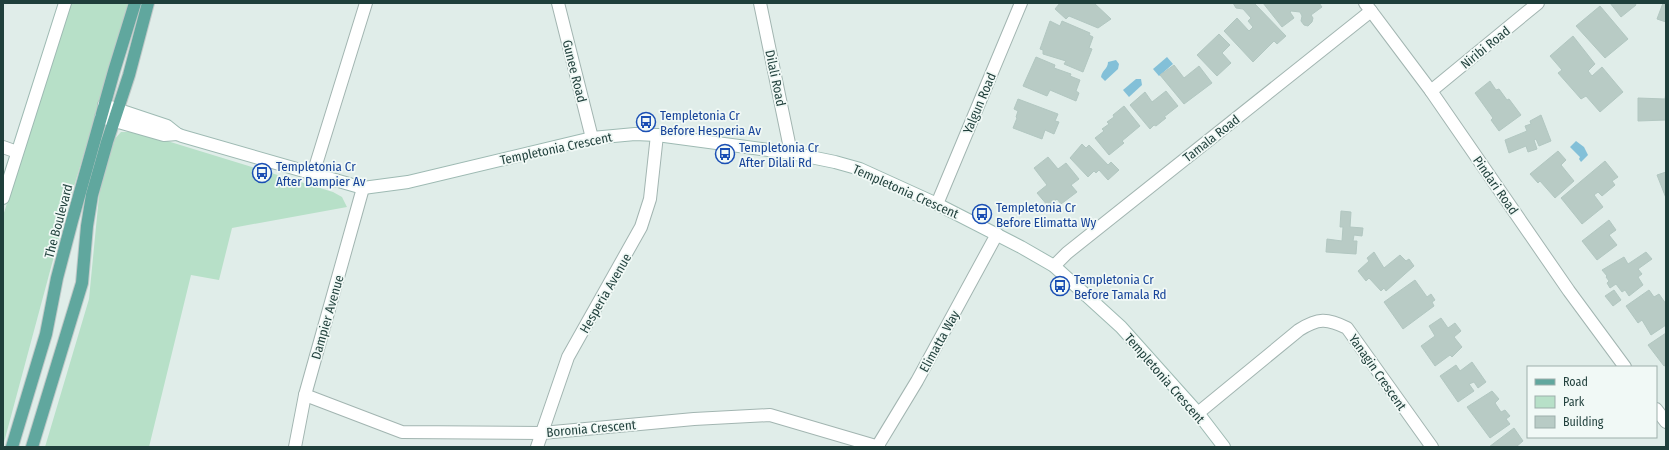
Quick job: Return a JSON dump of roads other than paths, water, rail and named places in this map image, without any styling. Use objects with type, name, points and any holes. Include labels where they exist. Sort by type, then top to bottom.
[{"type":"main road","name":"The Boulevard","points":[[12,447],[46,334],[60,264],[135,3]]},
{"type":"main road","name":"The Boulevard","points":[[32,447],[82,284],[87,226],[92,195],[129,75],[148,3]]},
{"type":"street","points":[[3,198],[65,3]]},
{"type":"street","points":[[313,174],[366,3]]},
{"type":"street","name":"Gunee Road","points":[[558,3],[592,138]]},
{"type":"street","name":"Dilali Road","points":[[760,3],[791,153]]},
{"type":"street","name":"Yalgun Road","points":[[936,204],[1021,3]]},
{"type":"street","name":"Niribi Road","points":[[1431,91],[1538,3]]},
{"type":"street","name":"Pindari Road","points":[[1368,7],[1431,91],[1569,291],[1624,366]]},
{"type":"street","name":"Tamala Road","points":[[1054,266],[1067,253],[1368,7]]},
{"type":"street","name":"Templetonia Crescent","points":[[103,111],[117,116],[167,126],[177,134],[363,188],[408,182],[592,138],[635,134],[657,135],[791,153],[860,169],[997,234],[1054,266],[1121,327],[1198,413],[1224,447]]},
{"type":"street","name":"Hesperia Avenue","points":[[537,447],[568,357],[641,227],[650,199],[657,135]]},
{"type":"street","points":[[3,147],[17,152]]},
{"type":"street","name":"Dampier Avenue","points":[[295,447],[305,395],[363,188]]},
{"type":"street","name":"Elimatta Way","points":[[878,447],[917,381],[997,234]]},
{"type":"street","name":"Yanagin Crescent","points":[[1198,413],[1299,330],[1312,322],[1323,320],[1335,322],[1347,328],[1432,447]]},
{"type":"street","name":"Boronia Crescent","points":[[305,395],[402,432],[542,433],[694,419],[770,415],[878,447]]},
{"type":"street","points":[[1657,410],[1666,422]]},
{"type":"water","points":[[1167,57],[1173,64],[1159,76],[1153,69]]},
{"type":"water","points":[[1116,60],[1119,64],[1118,69],[1105,81],[1101,77],[1108,62]]},
{"type":"water","points":[[1136,79],[1141,79],[1142,85],[1129,97],[1123,90]]},
{"type":"water","points":[[1576,141],[1584,147],[1588,155],[1581,162],[1579,159],[1580,157],[1570,147]]},
{"type":"place","name":"Templetonia Cr Before Hesperia Av","points":[[646,122]]},
{"type":"place","name":"Templetonia Cr After Dilali Rd","points":[[725,154]]},
{"type":"place","name":"Templetonia Cr After Dampier Av","points":[[262,173]]},
{"type":"place","name":"Templetonia Cr Before Elimatta Wy","points":[[982,214]]},
{"type":"place","name":"Templetonia Cr Before Tamala Rd","points":[[1060,286]]}]
